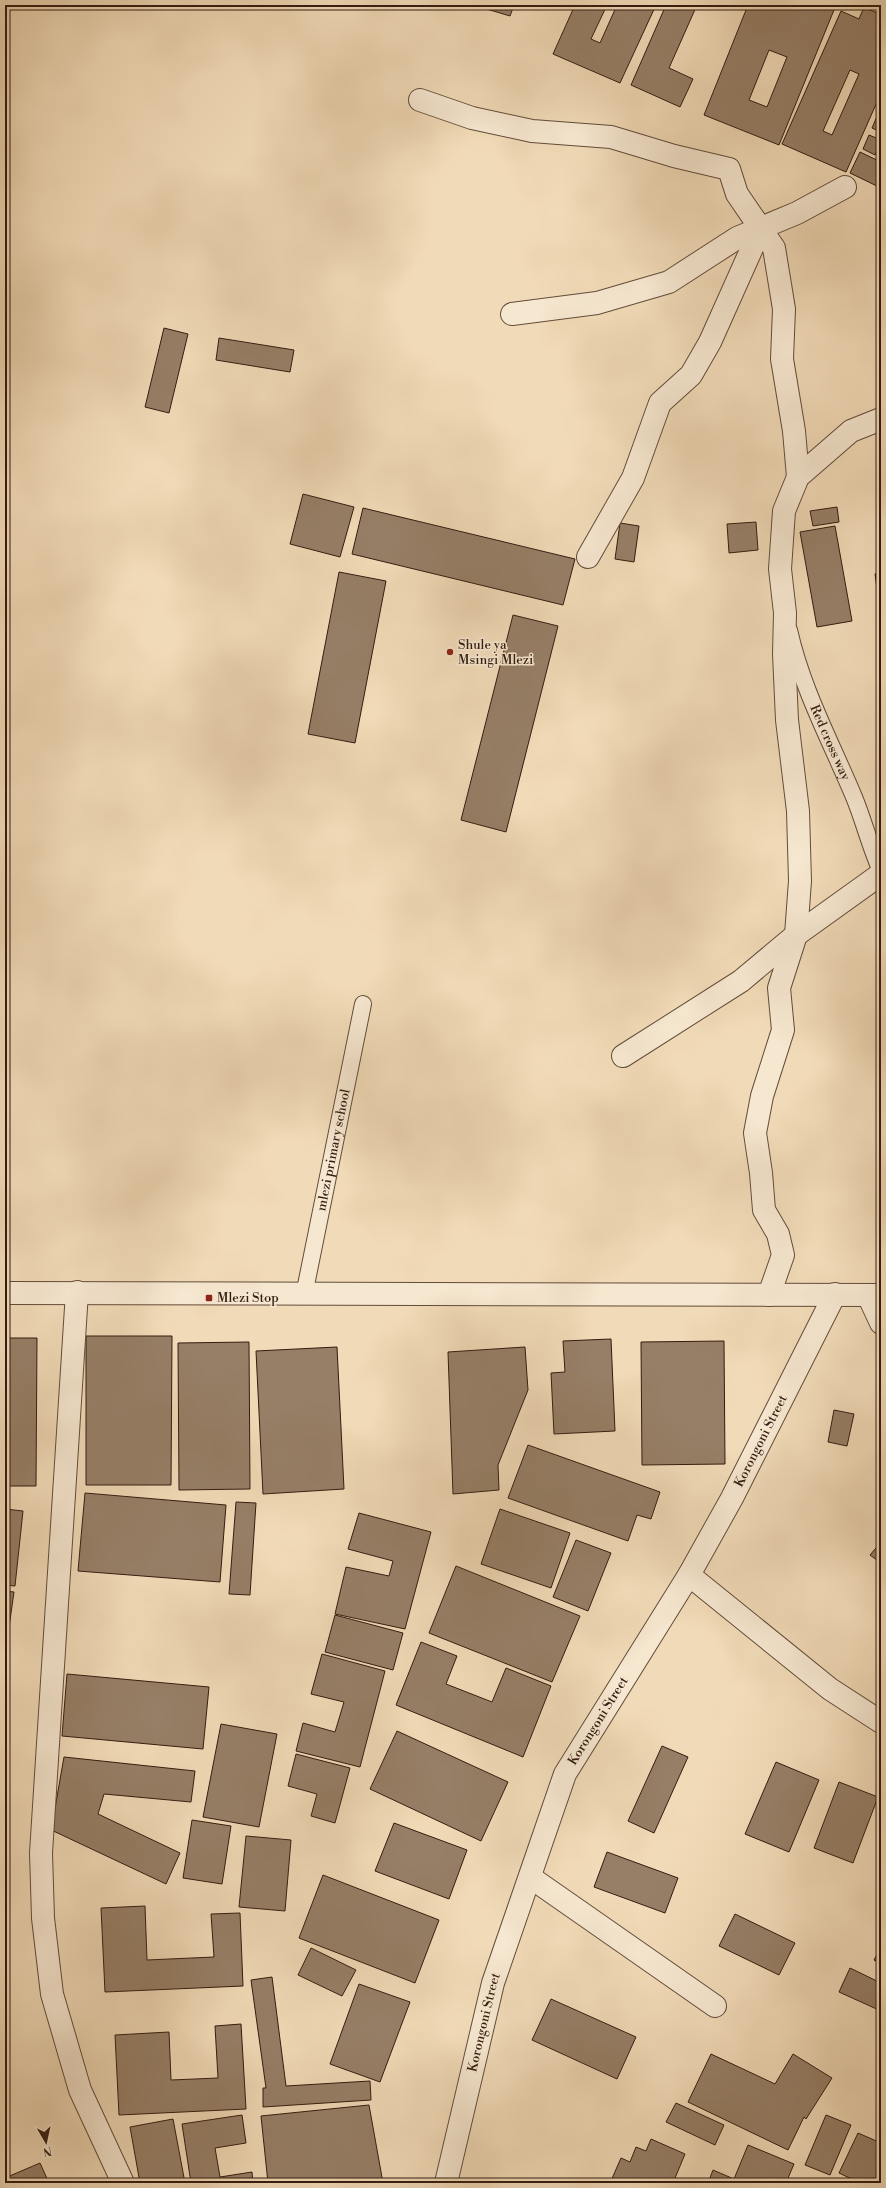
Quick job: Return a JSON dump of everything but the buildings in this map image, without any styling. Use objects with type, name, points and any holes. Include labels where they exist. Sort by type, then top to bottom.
[{"type":"street","points":[[420,100],[472,118],[532,131],[611,137],[674,156],[729,169],[737,194],[774,248],[784,309],[782,359],[794,431],[798,478]]},
{"type":"street","points":[[512,314],[597,303],[669,282],[737,238],[797,213],[845,187]]},
{"type":"street","points":[[588,557],[633,478],[660,403],[691,375],[710,342],[761,228]]},
{"type":"street","points":[[769,1295],[783,1255],[778,1234],[764,1210],[761,1173],[755,1133],[762,1096],[784,1030],[779,988],[796,935],[800,881],[798,811],[787,713],[784,654],[785,613],[780,569],[784,511],[798,478],[851,431],[881,419]]},
{"type":"street","points":[[622,1056],[740,981],[796,935],[881,872]]},
{"type":"street","points":[[77,1292],[41,1852],[43,1918],[52,1994],[80,2090],[123,2183]]},
{"type":"street","points":[[5,1293],[77,1292],[304,1295],[875,1295],[881,1323]]},
{"type":"street","name":"Korongoni Street","points":[[446,2183],[493,1983],[565,1774],[689,1575],[732,1498],[835,1294]]},
{"type":"street","points":[[689,1575],[830,1690],[881,1722]]},
{"type":"street","points":[[530,1877],[715,2006]]},
{"type":"lane","name":"Red cross way","points":[[785,613],[789,632],[813,707],[855,800],[873,854],[881,872]]},
{"type":"lane","name":"mlezi primary school","points":[[304,1295],[364,1004]]},
{"type":"place","name":"Shule ya Msingi Mlezi","points":[[450,652]]},
{"type":"place","name":"Mlezi Stop","points":[[209,1298]]}]
